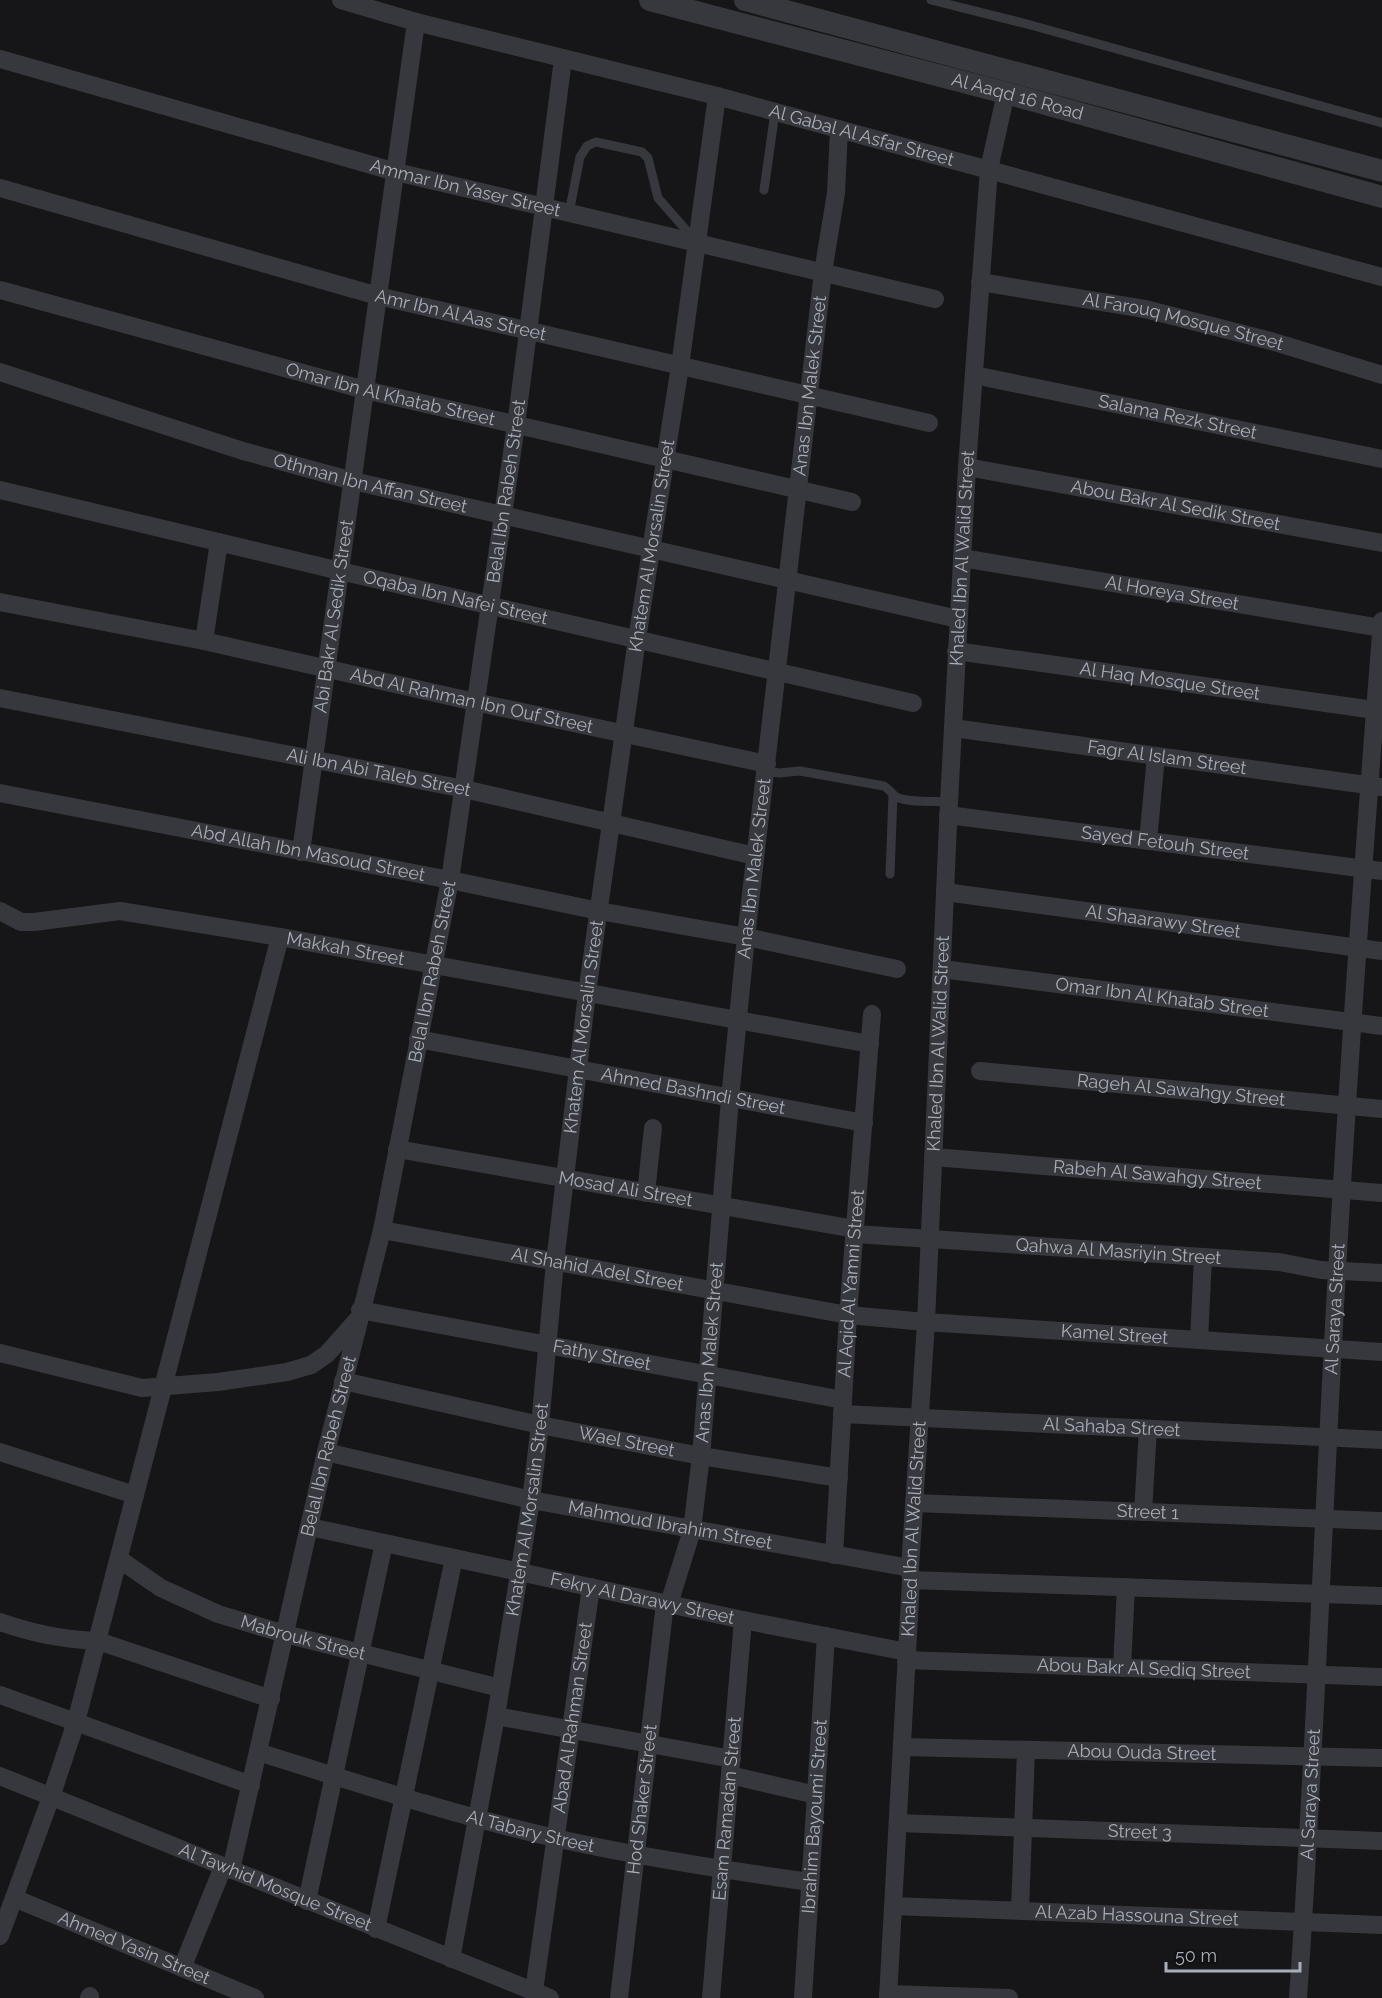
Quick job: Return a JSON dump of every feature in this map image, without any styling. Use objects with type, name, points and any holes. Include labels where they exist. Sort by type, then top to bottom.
[{"type":"street","name":"Al Gabal Al Asfar Street","points":[[340,0],[416,22],[717,96],[1382,277]]},
{"type":"street","name":"Al Aaqd 16 Road","points":[[650,0],[1006,93],[1382,197]]},
{"type":"street","name":"Al Aaqd 16 Road","points":[[745,0],[1382,171]]},
{"type":"street","name":"Abi Bakr Al Sedik Street","points":[[301,852],[416,22]]},
{"type":"street","name":"Ammar Ibn Yaser Street","points":[[0,59],[396,172],[935,299]]},
{"type":"street","name":"Belal Ibn Rabeh Street","points":[[182,1968],[227,1868],[251,1785],[326,1452],[382,1230],[450,880],[516,425],[563,59]]},
{"type":"street","name":"Khaled Ibn Al Walid Street","points":[[888,1996],[926,1322],[952,728],[967,468],[989,169],[1006,93]]},
{"type":"street","name":"Khatem Al Morsalin Street","points":[[451,1959],[496,1716],[531,1500],[555,1262],[587,993],[680,366],[717,96]]},
{"type":"street","name":"Anas Ibn Malek Street","points":[[667,1603],[692,1530],[701,1456],[730,1099],[746,937],[823,272],[836,193],[839,129]]},
{"type":"street","name":"Amr Ibn Al Aas Street","points":[[0,188],[378,296],[929,423]]},
{"type":"street","name":"Al Farouq Mosque Street","points":[[981,282],[1145,309],[1271,341],[1382,375]]},
{"type":"street","name":"Omar Ibn Al Khatab Street","points":[[0,290],[365,390],[852,502]]},
{"type":"street","name":"Othman Ibn Affan Street","points":[[0,372],[243,451],[353,481],[958,619]]},
{"type":"street","name":"Salama Rezk Street","points":[[974,375],[1382,459]]},
{"type":"street","name":"Abou Bakr Al Sedik Street","points":[[967,468],[1382,543]]},
{"type":"street","name":"Oqaba Ibn Nafei Street","points":[[0,489],[340,571],[913,703]]},
{"type":"street","points":[[204,641],[219,542]]},
{"type":"street","name":"Al Horeya Street","points":[[962,558],[1382,628]]},
{"type":"street","name":"Abd Al Rahman Ibn Ouf Street","points":[[0,602],[204,641],[766,767]]},
{"type":"street","name":"Al Saraya Street","points":[[1298,1998],[1314,1756],[1337,1270],[1352,1022],[1363,869],[1376,786],[1382,621]]},
{"type":"street","name":"Al Haq Mosque Street","points":[[956,651],[1379,710]]},
{"type":"street","name":"Ali Ibn Abi Taleb Street","points":[[0,698],[464,789],[755,856]]},
{"type":"street","name":"Fagr Al Islam Street","points":[[952,728],[1376,786]]},
{"type":"street","points":[[1148,841],[1156,756]]},
{"type":"street","name":"Abd Allah Ibn Masoud Street","points":[[0,793],[599,911],[746,937],[897,969]]},
{"type":"street","name":"Sayed Fetouh Street","points":[[949,808],[1148,841],[1382,871]]},
{"type":"street","name":"Al Shaarawy Street","points":[[945,892],[1382,951]]},
{"type":"street","name":"Makkah Street","points":[[0,911],[21,922],[34,922],[120,910],[870,1044]]},
{"type":"street","points":[[0,1936],[76,1722],[280,937]]},
{"type":"street","name":"Omar Ibn Al Khatab Street","points":[[942,969],[1382,1026]]},
{"type":"street","name":"Al Aqid Al Yamni Street","points":[[834,1555],[848,1315],[872,1014]]},
{"type":"street","name":"Ahmed Bashndi Street","points":[[418,1039],[864,1123]]},
{"type":"street","name":"Rageh Al Sawahgy Street","points":[[980,1071],[1382,1109]]},
{"type":"street","points":[[646,1193],[652,1128]]},
{"type":"street","name":"Mosad Ali Street","points":[[397,1149],[722,1206],[855,1232]]},
{"type":"street","name":"Rabeh Al Sawahgy Street","points":[[933,1157],[1382,1193]]},
{"type":"street","name":"Al Shahid Adel Street","points":[[382,1230],[848,1315]]},
{"type":"street","name":"Qahwa Al Masriyin Street","points":[[855,1232],[1294,1264],[1321,1270],[1382,1273]]},
{"type":"street","points":[[1199,1340],[1203,1257]]},
{"type":"street","points":[[0,1353],[142,1388],[218,1382],[287,1372],[311,1365],[327,1354],[359,1314]]},
{"type":"street","name":"Fathy Street","points":[[359,1314],[708,1374],[843,1407]]},
{"type":"street","name":"Kamel Street","points":[[848,1315],[1382,1352]]},
{"type":"street","name":"Wael Street","points":[[343,1381],[540,1425],[701,1456],[839,1478]]},
{"type":"street","name":"Al Sahaba Street","points":[[843,1407],[920,1418],[1382,1440]]},
{"type":"street","points":[[1143,1512],[1148,1429]]},
{"type":"street","points":[[0,1452],[135,1495]]},
{"type":"street","name":"Mahmoud Ibrahim Street","points":[[326,1452],[531,1500],[834,1555],[911,1574],[1126,1587],[1382,1596]]},
{"type":"street","name":"Street 1","points":[[914,1503],[1382,1521]]},
{"type":"street","name":"Fekry Al Darawy Street","points":[[310,1527],[826,1636],[907,1656]]},
{"type":"street","points":[[307,1900],[384,1543]]},
{"type":"street","name":"Mabrouk Street","points":[[119,1558],[161,1588],[208,1610],[285,1634],[500,1688]]},
{"type":"street","points":[[376,1929],[454,1558]]},
{"type":"street","name":"Abad Al Rahman Street","points":[[543,1996],[555,1838],[591,1587]]},
{"type":"street","points":[[1122,1668],[1126,1587]]},
{"type":"street","name":"Hod Shaker Street","points":[[619,1998],[648,1744],[667,1603]]},
{"type":"street","name":"Esam Ramadan Street","points":[[711,1998],[743,1620]]},
{"type":"street","points":[[0,1622],[36,1634],[71,1640],[98,1641],[270,1698]]},
{"type":"street","name":"Ibrahim Bayoumi Street","points":[[802,1998],[826,1636]]},
{"type":"street","name":"Abou Bakr Al Sediq Street","points":[[907,1656],[1122,1668],[1382,1677]]},
{"type":"street","points":[[0,1695],[251,1785]]},
{"type":"street","points":[[496,1716],[648,1744],[816,1794]]},
{"type":"street","name":"Abou Ouda Street","points":[[902,1747],[1382,1758]]},
{"type":"street","points":[[1020,1910],[1026,1750]]},
{"type":"street","name":"Al Tabary Street","points":[[258,1752],[404,1799],[555,1838],[722,1870],[810,1882]]},
{"type":"street","name":"Al Tawhid Mosque Street","points":[[0,1776],[543,1996]]},
{"type":"street","name":"Street 3","points":[[898,1823],[1382,1841]]},
{"type":"street","name":"Ahmed Yasin Street","points":[[14,1898],[255,1998]]},
{"type":"street","name":"Al Azab Hassouna Street","points":[[893,1906],[1382,1925]]},
{"type":"street","points":[[888,1996],[1009,1998]]},
{"type":"lane","points":[[931,0],[1027,24],[1382,123]]},
{"type":"lane","points":[[764,190],[775,112]]},
{"type":"lane","points":[[569,213],[580,157],[587,146],[596,142],[642,152],[648,158],[658,198],[697,243]]},
{"type":"lane","points":[[766,767],[783,773],[800,771],[884,786],[889,789],[893,795],[890,874]]},
{"type":"lane","points":[[893,795],[949,808]]}]
